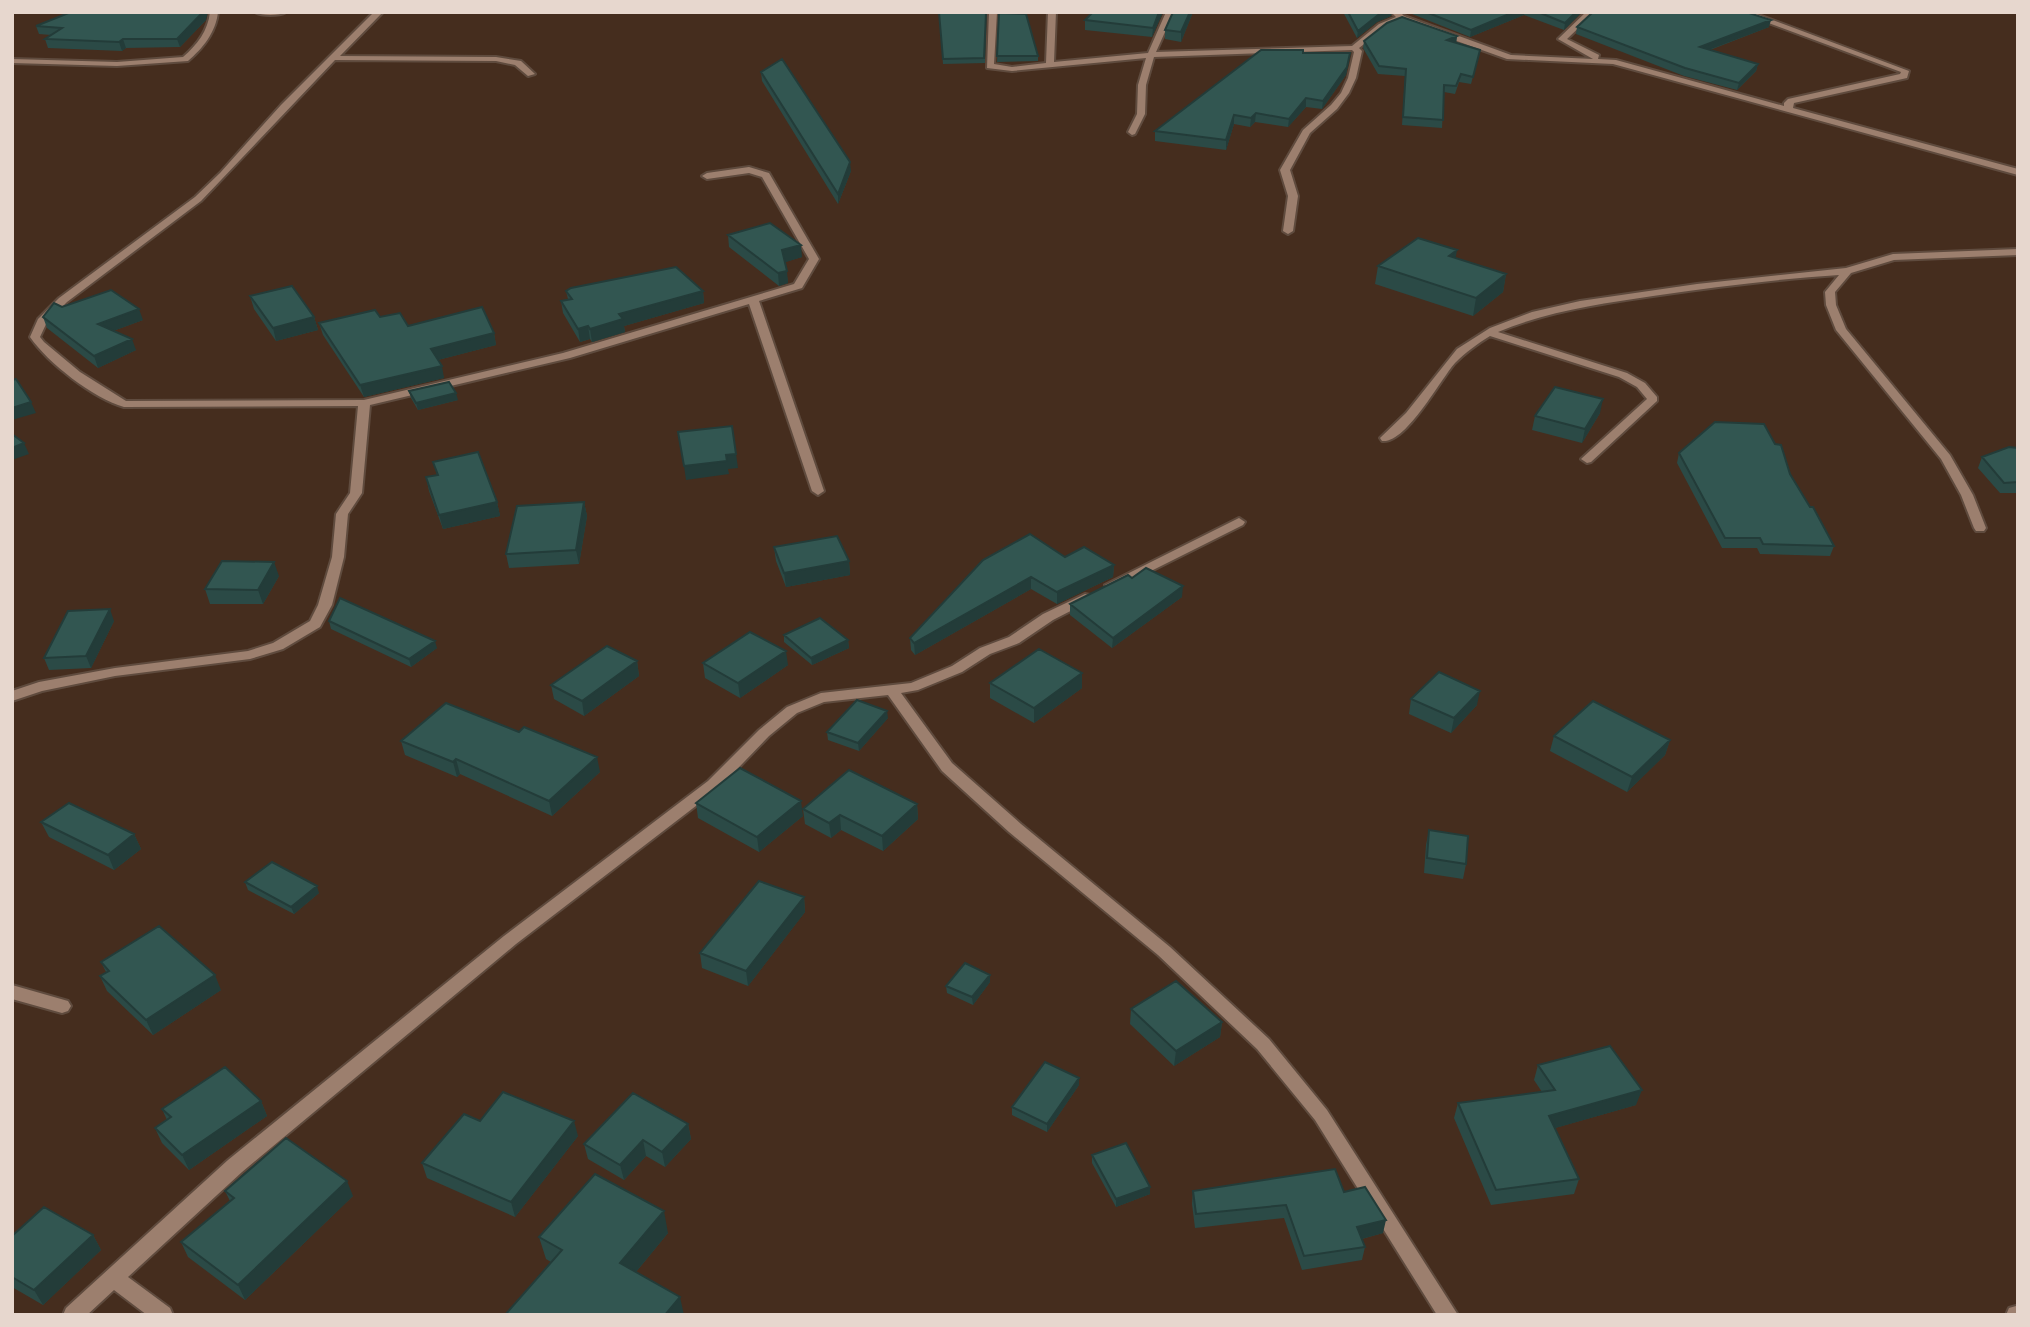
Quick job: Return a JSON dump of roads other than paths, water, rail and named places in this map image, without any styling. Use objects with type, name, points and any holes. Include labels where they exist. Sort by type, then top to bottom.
[{"type":"street","points":[[12,61],[117,64],[185,59],[194,52],[214,21],[214,12]]},
{"type":"street","points":[[259,12],[282,12]]},
{"type":"street","points":[[379,12],[198,199],[73,291],[42,321],[35,337],[47,354],[110,399],[124,404],[364,403],[566,356],[798,286],[814,259],[766,175],[749,170],[707,176]]},
{"type":"street","points":[[993,12],[991,67],[1012,69],[1150,55],[1354,48],[1398,15],[1510,57],[1600,60],[1789,108],[2018,172]]},
{"type":"street","points":[[1050,66],[1052,12]]},
{"type":"street","points":[[1132,132],[1142,117],[1142,86],[1150,55],[1170,12]]},
{"type":"street","points":[[1591,12],[1562,39],[1600,60]]},
{"type":"street","points":[[1743,12],[1905,71],[1905,76],[1791,101],[1788,103],[1789,108]]},
{"type":"street","points":[[1288,231],[1293,196],[1285,170],[1300,148],[1306,132],[1331,111],[1349,89],[1355,76],[1358,51],[1354,48]]},
{"type":"street","points":[[336,58],[496,59],[518,63],[531,74]]},
{"type":"street","points":[[1386,438],[1411,419],[1452,361],[1490,333],[1521,319],[1593,301],[1766,277],[1847,271],[1893,257],[2018,252]]},
{"type":"street","points":[[1847,271],[1830,292],[1831,305],[1841,330],[1946,458],[1967,495],[1980,528]]},
{"type":"street","points":[[753,300],[818,491]]},
{"type":"street","points":[[1490,333],[1623,375],[1641,385],[1653,399],[1587,459]]},
{"type":"street","points":[[12,696],[39,687],[115,672],[250,655],[278,646],[315,624],[325,605],[338,557],[342,514],[356,493],[364,403]]},
{"type":"street","points":[[73,1315],[235,1166],[510,940],[713,785],[764,733],[792,710],[821,698],[856,692],[893,692],[957,669],[985,651],[1014,640],[1048,617],[1239,523]]},
{"type":"street","points":[[893,692],[947,767],[1015,828],[1164,951],[1263,1044],[1321,1115],[1448,1315]]},
{"type":"street","points":[[12,992],[62,1006]]},
{"type":"street","points":[[115,1279],[163,1315]]}]
